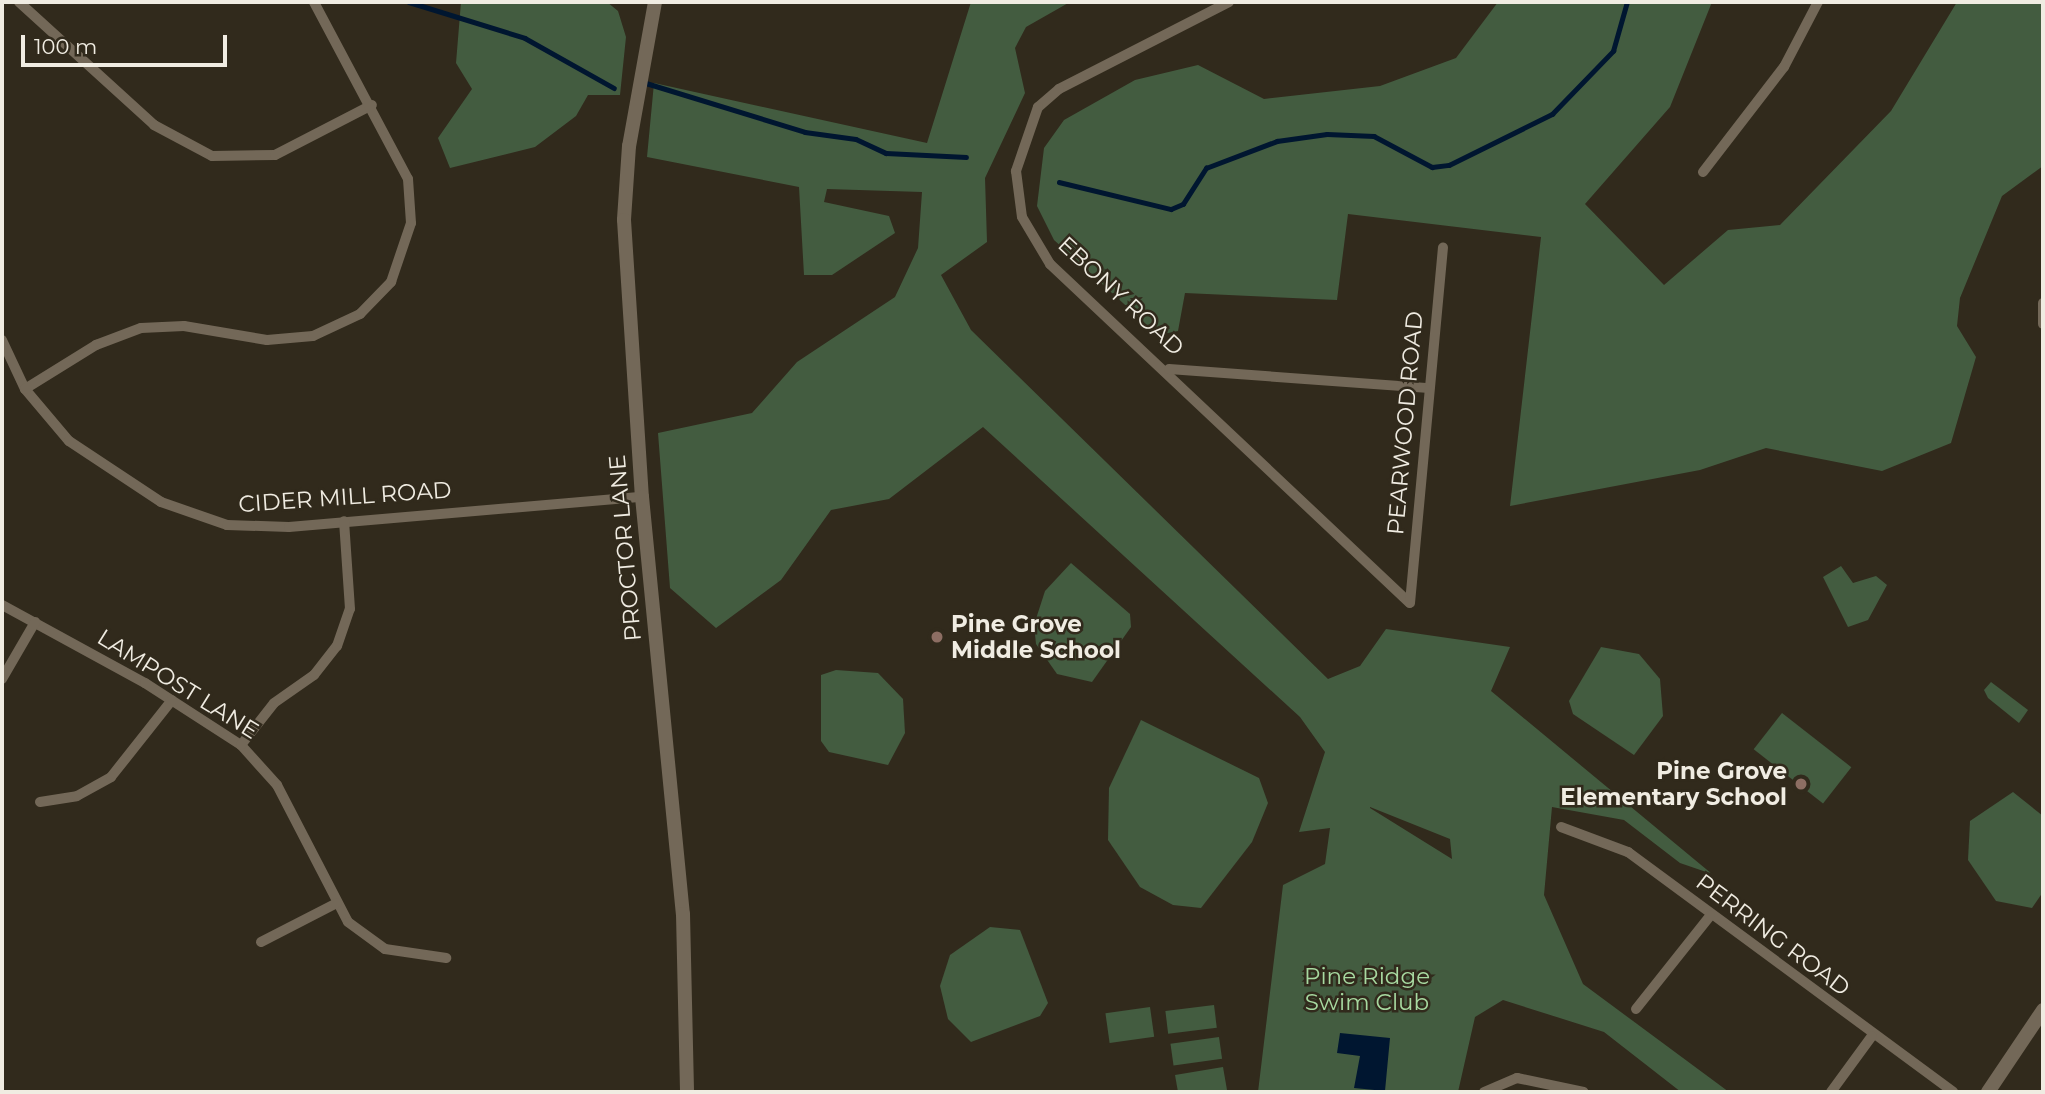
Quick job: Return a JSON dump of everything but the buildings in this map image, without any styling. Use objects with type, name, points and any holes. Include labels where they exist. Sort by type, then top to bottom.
[{"type":"street","points":[[19,2],[154,125],[212,156],[275,155],[372,105]]},
{"type":"street","points":[[25,389],[96,345],[141,328],[184,326],[294,340],[360,314],[391,282],[411,223],[408,179],[372,105],[314,2]]},
{"type":"street","name":"PROCTOR LANE","points":[[655,2],[629,146],[624,220],[642,497],[683,914],[687,1092]]},
{"type":"street","name":"EBONY ROAD","points":[[1229,2],[1051,94],[1031,119],[1016,171],[1028,233],[1050,264],[1169,369],[1410,603]]},
{"type":"street","points":[[1703,172],[1784,67],[1818,2]]},
{"type":"street","name":"PEARWOOD ROAD","points":[[1410,603],[1443,248]]},
{"type":"street","points":[[2043,303],[2043,324]]},
{"type":"street","name":"CIDER MILL ROAD","points":[[2,340],[25,389],[69,441],[99,464],[194,517],[257,528],[642,497]]},
{"type":"street","points":[[1169,369],[1429,388]]},
{"type":"street","points":[[241,745],[266,712],[314,675],[337,646],[350,610],[344,521]]},
{"type":"street","name":"LAMPOST LANE","points":[[2,605],[172,700],[241,745],[277,785],[337,903],[372,943],[446,958]]},
{"type":"street","points":[[2,679],[35,622]]},
{"type":"street","points":[[40,802],[77,796],[111,777],[172,700]]},
{"type":"street","name":"PERRING ROAD","points":[[1561,827],[1629,852],[1872,1036],[1953,1092]]},
{"type":"street","points":[[261,942],[337,903]]},
{"type":"street","points":[[1636,1009],[1710,915]]},
{"type":"street","points":[[1988,1092],[2043,1010]]},
{"type":"street","points":[[1831,1092],[1872,1036]]},
{"type":"street","points":[[1484,1092],[1517,1078],[1584,1092]]},
{"type":"green space","points":[[461,2],[607,2],[618,11],[626,37],[620,95],[588,95],[576,116],[535,147],[450,168],[438,138],[472,89],[456,63]]},
{"type":"green space","name":"Pine Ridge Swim Club","points":[[971,2],[1070,2],[1026,27],[1015,48],[1025,93],[985,178],[987,242],[941,275],[971,330],[1328,679],[1360,666],[1386,629],[1510,647],[1491,691],[1712,874],[1680,863],[1624,820],[1552,807],[1544,895],[1583,984],[1729,1092],[1681,1092],[1604,1032],[1503,1000],[1475,1017],[1458,1092],[1258,1092],[1283,885],[1325,864],[1330,828],[1299,832],[1325,752],[1300,717],[983,427],[889,499],[831,510],[781,580],[716,628],[670,588],[658,433],[752,413],[797,362],[895,297],[918,248],[922,192],[827,189],[824,202],[889,216],[895,233],[832,275],[804,275],[799,187],[647,157],[654,83],[927,143]],"holes":[[[1370,807],[1450,839],[1452,859]]]},
{"type":"green space","points":[[1498,2],[1712,2],[1670,107],[1585,204],[1664,285],[1728,230],[1780,225],[1891,111],[1957,2],[2043,2],[2043,166],[2002,196],[1960,298],[1957,326],[1976,357],[1951,443],[1882,471],[1766,448],[1700,470],[1510,506],[1541,237],[1348,214],[1337,300],[1185,293],[1178,331],[1158,335],[1054,240],[1037,206],[1044,148],[1064,120],[1135,80],[1198,65],[1264,99],[1380,86],[1456,58]]},
{"type":"green space","points":[[1071,563],[1130,614],[1131,627],[1092,682],[1057,674],[1036,644],[1034,625],[1045,591]]},
{"type":"green space","points":[[1841,566],[1853,583],[1876,576],[1887,585],[1868,620],[1848,627],[1823,577]]},
{"type":"green space","points":[[1601,647],[1639,654],[1660,679],[1663,716],[1634,755],[1573,714],[1569,701]]},
{"type":"green space","points":[[836,670],[878,673],[903,699],[905,733],[888,765],[829,752],[821,741],[821,675]]},
{"type":"green space","points":[[1991,682],[2028,710],[2019,723],[1988,698],[1984,690]]},
{"type":"green space","points":[[1782,713],[1851,767],[1823,803],[1754,749]]},
{"type":"green space","points":[[1141,720],[1259,778],[1268,803],[1252,842],[1201,908],[1173,905],[1140,887],[1108,840],[1109,788]]},
{"type":"green space","points":[[2013,792],[2043,816],[2043,892],[2032,908],[1996,901],[1968,860],[1970,821]]},
{"type":"green space","points":[[990,927],[1020,930],[1048,1003],[1040,1016],[971,1042],[948,1019],[940,986],[950,955]]},
{"type":"green space","points":[[1214,1005],[1217,1028],[1168,1034],[1165,1011]]},
{"type":"green space","points":[[1150,1007],[1154,1037],[1110,1043],[1105,1013]]},
{"type":"green space","points":[[1219,1037],[1222,1059],[1174,1066],[1170,1044]]},
{"type":"green space","points":[[1223,1067],[1227,1090],[1178,1092],[1175,1075]]},
{"type":"water","points":[[1340,1033],[1390,1038],[1385,1091],[1354,1088],[1360,1056],[1337,1053]]},
{"type":"waterway","points":[[409,2],[525,38],[614,88]]},
{"type":"waterway","points":[[1059,182],[1171,209],[1183,204],[1206,168],[1277,141],[1327,134],[1374,136],[1432,167],[1449,165],[1552,114],[1613,51],[1627,2]]},
{"type":"waterway","points":[[646,83],[805,132],[856,139],[886,153],[966,157]]},
{"type":"place","name":"Pine Grove Middle School","points":[[937,637]]},
{"type":"place","name":"Pine Grove Elementary School","points":[[1801,784]]}]
